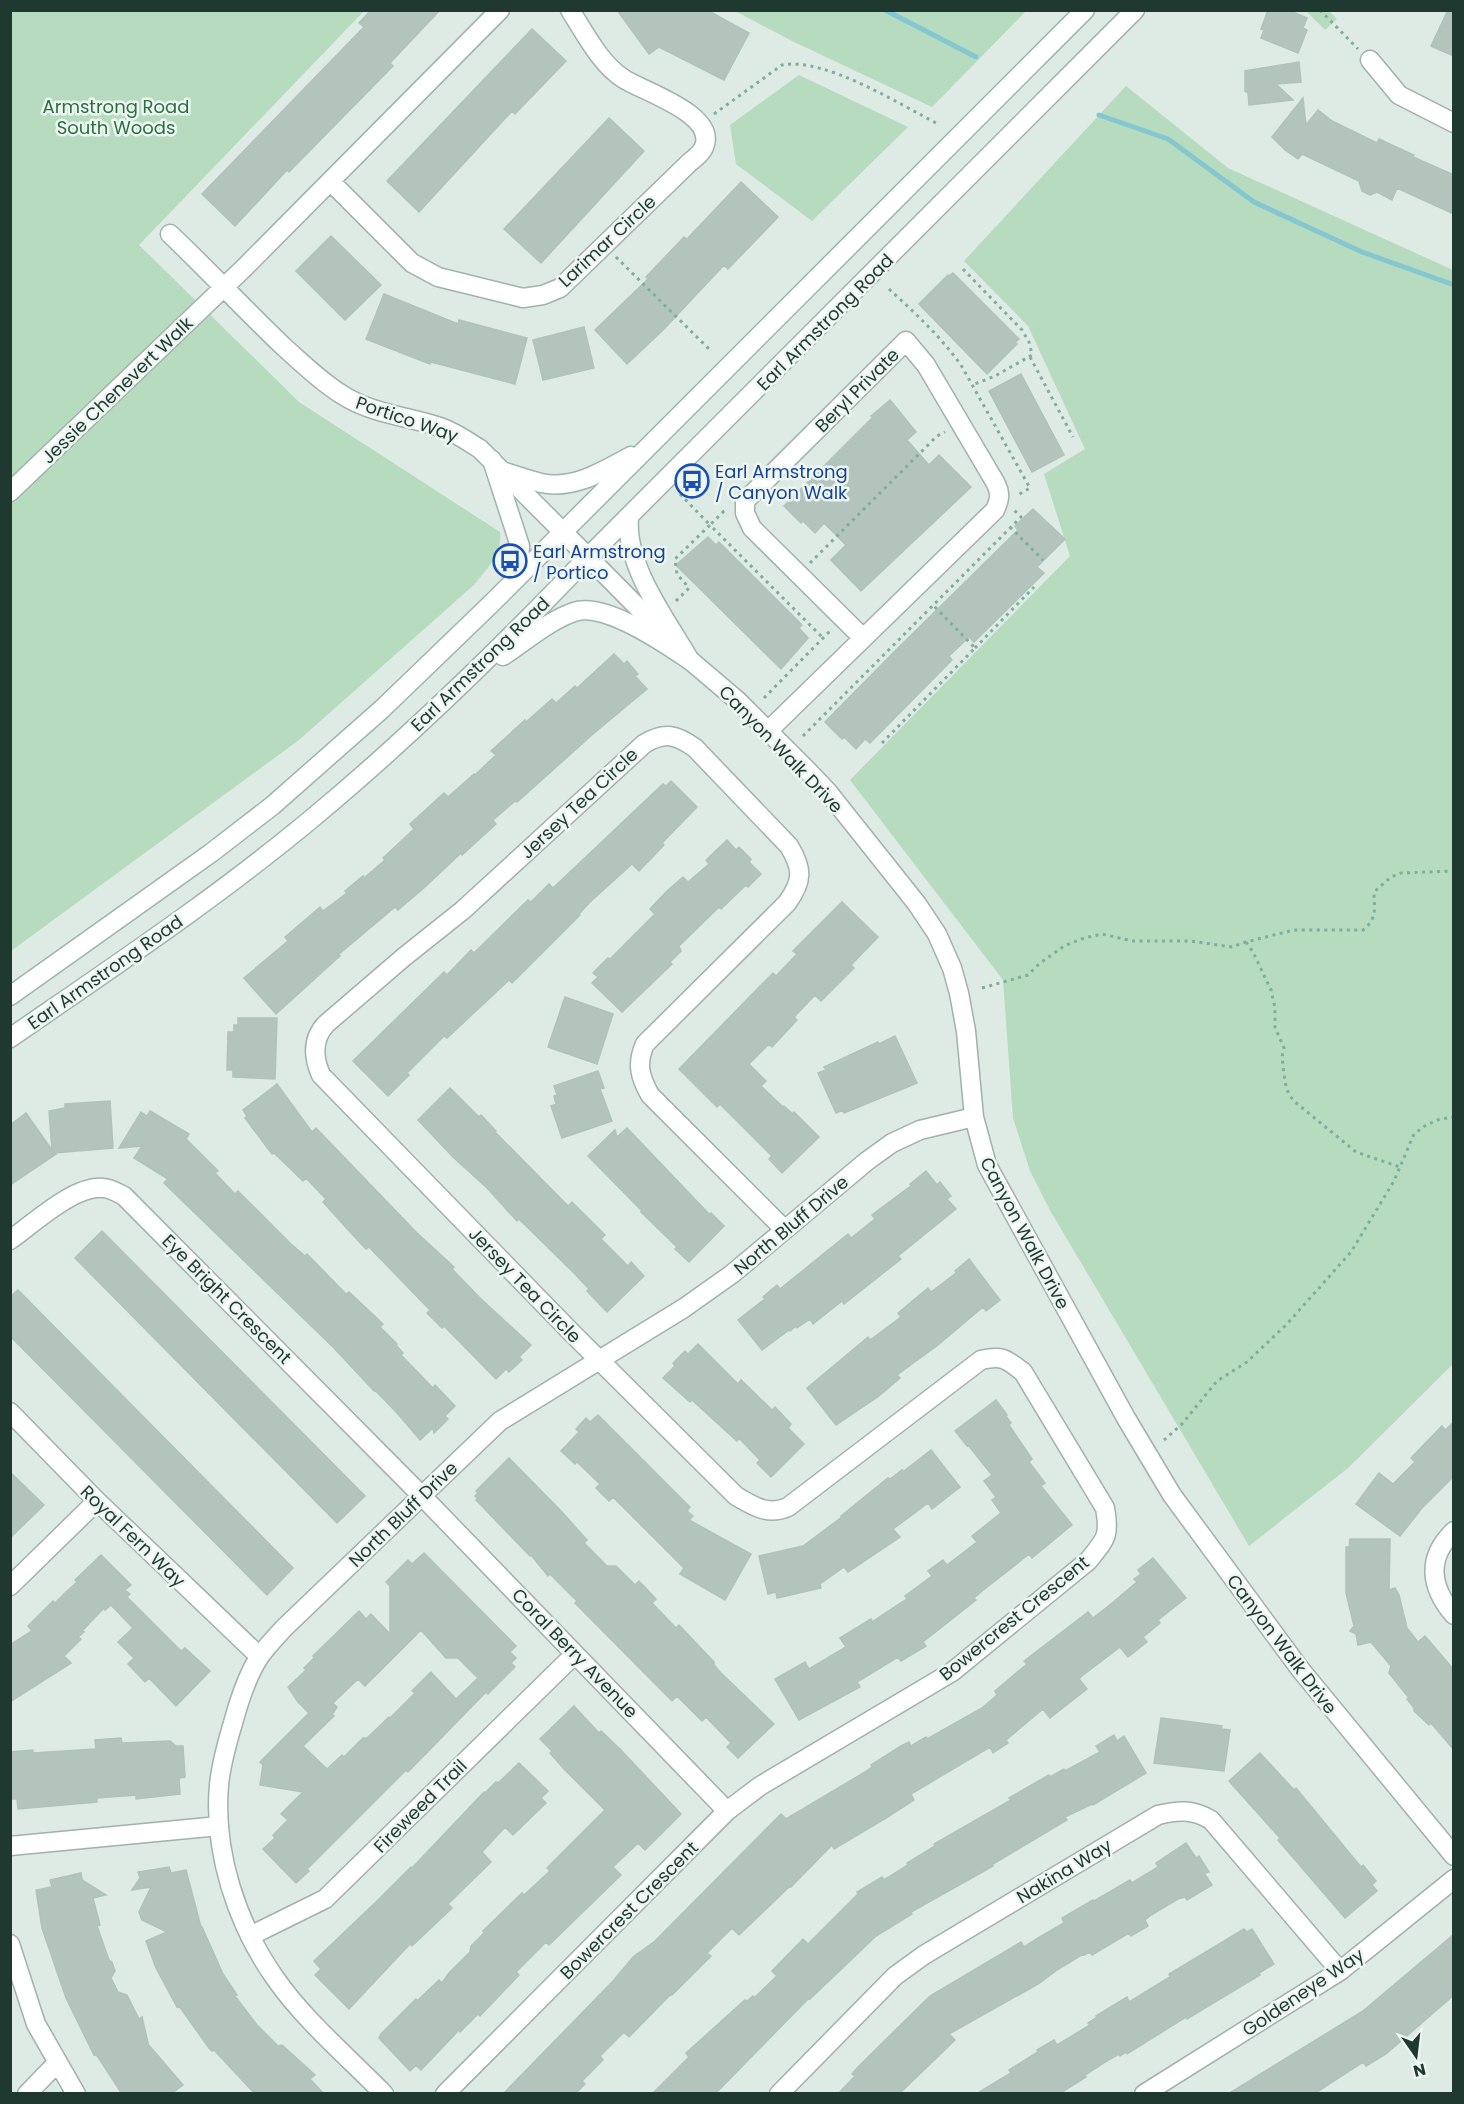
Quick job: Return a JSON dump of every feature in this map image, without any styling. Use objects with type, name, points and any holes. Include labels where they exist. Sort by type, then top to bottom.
[{"type":"street","points":[[224,288],[500,10]]},
{"type":"street","name":"Larimar Circle","points":[[331,182],[412,263],[438,277],[523,298],[543,295],[560,288],[702,149],[704,136],[698,123],[685,109],[623,79],[607,64],[570,10]]},
{"type":"street","name":"Earl Armstrong Road","points":[[10,996],[146,901],[272,806],[382,709],[515,580],[1085,10]]},
{"type":"street","name":"Earl Armstrong Road","points":[[10,1038],[172,926],[248,870],[359,778],[510,638],[588,557],[1135,10]]},
{"type":"street","points":[[1370,60],[1399,95],[1454,123]]},
{"type":"street","name":"Portico Way","points":[[170,234],[303,365],[341,394],[382,413],[449,431],[480,449],[588,557]]},
{"type":"street","name":"Jessie Chenevert Walk","points":[[10,492],[224,288]]},
{"type":"street","name":"Beryl Private","points":[[744,505],[746,498],[906,341],[926,365],[995,482],[1002,500]]},
{"type":"street","points":[[498,466],[543,484],[572,483],[593,476],[648,447]]},
{"type":"street","points":[[498,466],[520,546],[515,580]]},
{"type":"street","points":[[768,731],[1002,500]]},
{"type":"street","points":[[744,505],[747,521],[752,528],[863,638]]},
{"type":"street","points":[[628,518],[631,548],[638,568],[691,661]]},
{"type":"street","name":"Canyon Walk Drive","points":[[588,557],[691,661],[738,701],[828,792],[917,904],[937,934],[952,968],[959,993],[966,1031],[974,1117],[982,1150],[994,1180],[1126,1418],[1172,1495],[1300,1670],[1454,1856]]},
{"type":"street","points":[[457,687],[555,620],[583,610],[602,612],[652,635],[691,661]]},
{"type":"street","name":"Jersey Tea Circle","points":[[598,1359],[327,1083],[318,1068],[315,1040],[326,1024],[463,910],[645,744],[663,735],[681,738],[695,748],[789,846],[798,860],[800,877],[797,889],[787,903],[645,1044],[640,1055],[641,1075],[650,1095],[784,1229]]},
{"type":"street","name":"North Bluff Drive","points":[[384,2094],[288,1996],[273,1977],[238,1911],[219,1826],[219,1785],[225,1748],[238,1703],[259,1656],[284,1628],[500,1421],[694,1301],[732,1274],[867,1161],[902,1137],[920,1130],[974,1117]]},
{"type":"street","name":"Eye Bright Crescent","points":[[10,1240],[69,1198],[86,1189],[104,1188],[124,1196],[422,1496]]},
{"type":"street","name":"Bowercrest Crescent","points":[[445,2094],[727,1811],[760,1786],[952,1672],[1088,1561],[1103,1543],[1108,1528],[1105,1508],[1023,1372],[1009,1361],[997,1357],[981,1360],[797,1502],[779,1511],[764,1511],[736,1496],[598,1359]]},
{"type":"street","name":"Royal Fern Way","points":[[10,1412],[97,1501],[259,1656]]},
{"type":"street","name":"Coral Berry Avenue","points":[[422,1496],[727,1811]]},
{"type":"street","points":[[10,1586],[97,1501]]},
{"type":"street","points":[[1454,1531],[1444,1540],[1437,1555],[1433,1574],[1438,1591],[1454,1615]]},
{"type":"street","name":"Fireweed Trail","points":[[250,1936],[325,1899],[575,1654]]},
{"type":"street","name":"Nakina Way","points":[[779,2094],[895,1976],[924,1955],[1158,1815],[1175,1810],[1195,1812],[1211,1820],[1340,1971]]},
{"type":"street","points":[[10,1846],[219,1826]]},
{"type":"street","name":"Goldeneye Way","points":[[1144,2094],[1340,1971],[1454,1879]]},
{"type":"street","points":[[10,1944],[36,2024],[76,2094]]},
{"type":"street","points":[[27,2094],[57,2063]]},
{"type":"path","points":[[1320,10],[1370,60]]},
{"type":"path","points":[[713,114],[782,65],[790,63],[818,68],[849,79],[938,124]]},
{"type":"path","points":[[603,246],[709,349]]},
{"type":"path","points":[[963,269],[1022,330],[1029,342],[1032,356],[1030,357],[1073,437]]},
{"type":"path","points":[[803,736],[1021,517],[1002,500],[1030,488],[948,346],[889,290]]},
{"type":"path","points":[[972,385],[995,376],[1030,357]]},
{"type":"path","points":[[799,574],[937,436],[959,423]]},
{"type":"path","points":[[680,494],[824,638]]},
{"type":"path","points":[[670,606],[689,588],[677,574],[675,559],[724,511],[744,505]]},
{"type":"path","points":[[1010,527],[1043,560]]},
{"type":"path","points":[[882,743],[1034,587]]},
{"type":"path","points":[[933,605],[975,648]]},
{"type":"path","points":[[764,698],[843,618]]},
{"type":"path","points":[[982,988],[1028,975],[1064,946],[1102,934],[1132,941],[1190,941],[1232,947],[1294,930],[1363,930],[1369,925],[1376,912],[1374,892],[1391,877],[1401,873],[1454,871]]},
{"type":"path","points":[[1246,942],[1271,990],[1275,1008],[1275,1027],[1284,1048],[1282,1069],[1289,1095],[1356,1152],[1400,1167]]},
{"type":"path","points":[[1164,1440],[1182,1424],[1217,1381],[1247,1362],[1287,1324],[1352,1252],[1394,1181],[1414,1134],[1440,1119],[1454,1117]]},
{"type":"green space","name":"Armstrong Road South Woods","points":[[11,11],[364,11],[139,245],[299,402],[500,532],[500,540],[493,560],[475,584],[299,740],[11,951]]},
{"type":"green space","points":[[735,11],[1026,11],[932,107],[792,41]]},
{"type":"green space","points":[[1306,11],[1329,11],[1337,19],[1325,30]]},
{"type":"green space","points":[[799,75],[908,127],[812,221],[736,164],[730,125]]},
{"type":"green space","points":[[1126,86],[1228,168],[1453,270],[1453,1364],[1348,1468],[1249,1546],[1051,1212],[1030,1171],[1013,1118],[1003,980],[850,780],[1070,556],[1044,474],[1085,449],[1028,326],[964,261]]},
{"type":"building","points":[[371,10],[440,10],[390,63],[393,66],[289,172],[287,170],[235,226],[202,194],[364,27],[359,23]]},
{"type":"building","points":[[617,10],[707,10],[749,33],[724,80],[659,47],[649,54]]},
{"type":"building","points":[[1268,10],[1288,10],[1307,18],[1303,28],[1307,30],[1298,53],[1261,38],[1264,30],[1261,29]]},
{"type":"building","points":[[1448,10],[1454,10],[1454,56],[1431,46]]},
{"type":"building","points":[[532,29],[566,61],[515,114],[512,111],[419,212],[387,181]]},
{"type":"building","points":[[1299,62],[1301,82],[1276,84],[1293,100],[1249,105],[1248,93],[1245,91],[1245,71]]},
{"type":"building","points":[[1303,98],[1306,125],[1318,110],[1332,121],[1377,143],[1379,139],[1454,175],[1454,214],[1397,188],[1392,200],[1377,192],[1370,195],[1362,191],[1359,181],[1302,154],[1298,159],[1285,150],[1272,137]]},
{"type":"building","points":[[609,118],[644,151],[541,263],[504,229]]},
{"type":"building","points":[[741,182],[778,217],[728,269],[724,265],[664,329],[627,364],[595,330],[648,279],[646,277],[684,237],[687,239]]},
{"type":"building","points":[[331,236],[381,285],[345,320],[296,271]]},
{"type":"building","points":[[953,273],[1019,339],[1015,343],[1017,344],[987,374],[919,304],[948,275]]},
{"type":"building","points":[[384,294],[458,324],[459,320],[527,338],[515,384],[431,362],[430,364],[366,339]]},
{"type":"building","points":[[584,327],[594,368],[543,380],[533,340]]},
{"type":"building","points":[[1021,374],[1064,455],[1032,472],[989,391]]},
{"type":"building","points":[[890,400],[916,432],[907,440],[929,465],[939,455],[971,487],[861,591],[831,560],[846,545],[824,523],[815,533],[784,506],[873,417],[871,416]]},
{"type":"building","points":[[1033,509],[1065,539],[1037,567],[1044,573],[974,642],[969,637],[949,656],[952,660],[870,743],[865,739],[856,749],[844,737],[842,739],[825,722],[1018,530],[1015,526]]},
{"type":"building","points":[[708,537],[716,545],[719,542],[802,625],[799,628],[808,638],[781,669],[676,565]]},
{"type":"building","points":[[614,654],[624,664],[627,661],[638,674],[635,676],[647,689],[517,802],[515,801],[493,820],[496,824],[425,887],[398,910],[395,907],[338,955],[340,956],[276,1014],[244,978],[288,941],[285,937],[320,907],[323,911],[385,860],[383,858],[414,829],[410,824],[444,793],[448,797],[475,775],[496,755],[491,751],[525,720],[526,722],[552,699],[556,703],[575,686],[577,688]]},
{"type":"building","points":[[671,781],[697,807],[662,843],[664,845],[639,871],[632,864],[589,903],[580,915],[512,983],[509,980],[447,1038],[444,1036],[407,1073],[409,1075],[388,1096],[353,1061],[444,972],[447,975],[471,950],[474,953],[528,900],[531,902],[549,884],[553,888],[663,784],[666,786]]},
{"type":"building","points":[[727,840],[736,850],[739,847],[751,859],[749,862],[761,874],[721,909],[719,907],[679,946],[681,951],[670,962],[672,964],[622,1012],[592,983],[598,977],[593,973],[655,914],[650,909],[666,892],[683,877],[688,882],[709,864],[706,860]]},
{"type":"building","points":[[842,902],[878,937],[851,965],[854,968],[821,1001],[815,995],[794,1017],[797,1020],[772,1047],[769,1044],[749,1064],[766,1081],[761,1086],[783,1107],[793,1114],[794,1112],[819,1137],[782,1173],[769,1159],[772,1156],[720,1104],[717,1107],[679,1069],[773,973],[776,976],[797,954],[793,951]]},
{"type":"building","points":[[565,997],[613,1014],[597,1064],[548,1047]]},
{"type":"building","points":[[238,1018],[277,1018],[275,1079],[233,1077],[233,1070],[227,1070],[228,1032],[234,1032],[234,1025],[238,1025]]},
{"type":"building","points":[[895,1036],[917,1083],[844,1113],[843,1110],[836,1113],[818,1073],[826,1070],[824,1067]]},
{"type":"building","points":[[598,1071],[604,1088],[600,1089],[612,1121],[562,1138],[551,1106],[556,1104],[554,1096],[557,1095],[554,1086]]},
{"type":"building","points":[[277,1084],[312,1132],[316,1128],[416,1232],[454,1267],[452,1269],[480,1298],[531,1345],[519,1357],[522,1360],[509,1372],[506,1369],[496,1379],[444,1326],[442,1328],[427,1313],[430,1310],[369,1247],[366,1249],[323,1202],[326,1199],[306,1178],[303,1181],[274,1153],[272,1154],[245,1118],[247,1116],[243,1110]]},
{"type":"building","points":[[450,1088],[479,1117],[481,1115],[568,1206],[572,1202],[605,1235],[601,1239],[628,1266],[631,1262],[644,1276],[607,1312],[573,1272],[519,1219],[517,1221],[418,1120]]},
{"type":"building","points":[[110,1101],[113,1148],[54,1153],[56,1154],[10,1185],[10,1125],[26,1113],[52,1150],[49,1111],[65,1108],[65,1104]]},
{"type":"building","points":[[150,1111],[189,1134],[186,1139],[218,1171],[215,1173],[235,1194],[238,1191],[291,1244],[305,1256],[307,1254],[346,1294],[349,1292],[383,1324],[380,1327],[397,1344],[403,1353],[401,1355],[433,1388],[435,1385],[455,1406],[445,1416],[448,1419],[434,1433],[433,1428],[420,1440],[334,1348],[164,1183],[168,1179],[134,1158],[142,1146],[119,1148],[141,1112],[147,1116]]},
{"type":"building","points":[[627,1128],[710,1215],[711,1213],[724,1226],[689,1262],[588,1156],[615,1130],[617,1137]]},
{"type":"building","points":[[926,1171],[937,1185],[940,1182],[951,1196],[947,1199],[956,1209],[898,1256],[901,1259],[844,1304],[842,1301],[813,1324],[810,1319],[797,1328],[796,1326],[762,1350],[738,1320],[765,1299],[763,1297],[777,1285],[780,1289],[848,1234],[851,1238],[875,1219],[872,1215],[912,1185],[910,1184]]},
{"type":"building","points":[[102,1231],[365,1496],[337,1523],[75,1258]]},
{"type":"building","points":[[969,1259],[1000,1300],[986,1311],[983,1307],[938,1345],[897,1375],[900,1378],[879,1396],[836,1425],[807,1388],[868,1337],[870,1340],[901,1317],[898,1313],[928,1288],[931,1292],[956,1273],[955,1271]]},
{"type":"building","points":[[18,1290],[293,1568],[267,1595],[10,1336],[10,1297]]},
{"type":"building","points":[[698,1344],[738,1384],[741,1380],[772,1410],[775,1407],[791,1424],[788,1428],[804,1444],[771,1477],[757,1463],[760,1460],[739,1438],[737,1441],[692,1400],[690,1402],[663,1378],[685,1351],[688,1354]]},
{"type":"building","points":[[996,1400],[1007,1415],[1011,1423],[1009,1425],[1032,1459],[1029,1462],[1045,1483],[1041,1486],[1072,1525],[1032,1558],[1029,1554],[981,1592],[974,1598],[976,1600],[923,1642],[926,1646],[901,1661],[898,1657],[857,1682],[860,1687],[799,1720],[775,1679],[805,1662],[809,1669],[846,1647],[840,1638],[871,1619],[872,1622],[907,1599],[905,1596],[932,1576],[928,1571],[943,1560],[947,1565],[977,1542],[972,1536],[1001,1513],[992,1500],[996,1497],[984,1481],[992,1475],[955,1431]]},
{"type":"building","points":[[598,1415],[690,1507],[687,1511],[693,1516],[689,1520],[751,1554],[725,1600],[680,1574],[684,1568],[613,1497],[609,1501],[596,1488],[600,1484],[577,1462],[575,1464],[561,1451],[579,1432],[576,1429],[586,1418],[590,1422]]},
{"type":"building","points":[[1454,1422],[1454,1476],[1422,1508],[1400,1536],[1356,1504],[1379,1473],[1393,1484],[1415,1462],[1411,1458],[1442,1426],[1445,1430]]},
{"type":"building","points":[[931,1450],[960,1487],[932,1509],[928,1503],[893,1529],[900,1537],[848,1572],[844,1567],[820,1584],[821,1588],[777,1598],[776,1592],[768,1594],[759,1556],[803,1546],[888,1478],[904,1471]]},
{"type":"building","points":[[509,1458],[587,1540],[584,1543],[607,1566],[616,1566],[635,1585],[639,1581],[656,1599],[652,1603],[676,1628],[679,1625],[714,1662],[721,1673],[774,1724],[738,1758],[727,1747],[731,1743],[706,1717],[702,1721],[677,1696],[672,1701],[476,1500],[478,1499],[475,1496],[478,1493],[476,1491]]},
{"type":"building","points":[[10,1472],[44,1505],[10,1538]]},
{"type":"building","points":[[1350,1539],[1390,1539],[1389,1590],[1395,1588],[1399,1595],[1407,1628],[1418,1642],[1425,1636],[1454,1670],[1454,1750],[1431,1723],[1429,1725],[1414,1711],[1407,1699],[1409,1698],[1389,1673],[1391,1666],[1371,1642],[1358,1645],[1356,1634],[1350,1631],[1354,1626],[1346,1593],[1346,1547],[1349,1547]]},
{"type":"building","points":[[424,1553],[516,1646],[510,1652],[516,1658],[511,1663],[515,1667],[488,1694],[486,1692],[408,1772],[406,1770],[307,1869],[309,1871],[296,1883],[263,1849],[275,1838],[273,1835],[288,1820],[281,1814],[303,1792],[260,1785],[263,1765],[260,1762],[309,1713],[288,1687],[306,1670],[304,1668],[314,1658],[313,1656],[359,1611],[366,1619],[371,1614],[390,1634],[390,1586],[386,1582],[408,1560],[412,1564]],"holes":[[[421,1630],[446,1658],[458,1658],[478,1678],[456,1699],[431,1672],[412,1691],[415,1693],[390,1718],[327,1769],[303,1746],[334,1716],[332,1715],[337,1707],[333,1703],[358,1679],[365,1686]]]},
{"type":"building","points":[[101,1555],[131,1585],[125,1590],[130,1594],[127,1597],[181,1651],[185,1648],[210,1671],[176,1706],[149,1678],[145,1682],[128,1664],[134,1658],[118,1642],[133,1628],[111,1605],[105,1610],[104,1608],[82,1631],[84,1632],[78,1637],[81,1639],[64,1656],[71,1663],[10,1702],[10,1645],[32,1631],[28,1626],[53,1601],[55,1603],[77,1582],[75,1580]]},
{"type":"building","points":[[1153,1558],[1186,1598],[1158,1620],[1160,1623],[1143,1637],[1147,1642],[1128,1657],[1120,1647],[1082,1676],[1079,1679],[1087,1689],[1050,1718],[1043,1709],[1006,1740],[1008,1743],[993,1753],[990,1747],[911,1794],[914,1800],[886,1818],[834,1849],[832,1845],[739,1935],[732,1928],[707,1953],[711,1956],[629,2037],[624,2032],[600,2056],[603,2060],[582,2081],[585,2084],[575,2094],[503,2094],[614,1980],[633,1957],[655,1941],[781,1814],[786,1819],[865,1772],[872,1767],[871,1765],[901,1746],[909,1742],[911,1746],[926,1737],[927,1739],[982,1708],[997,1695],[995,1691],[1027,1664],[1024,1661],[1088,1612],[1093,1618],[1106,1608],[1137,1582],[1134,1579],[1141,1574],[1138,1570]]},
{"type":"building","points":[[574,1706],[599,1733],[601,1731],[620,1749],[681,1814],[645,1850],[638,1843],[613,1867],[621,1875],[549,1945],[546,1942],[516,1972],[519,1975],[480,2016],[478,2014],[460,2032],[459,2030],[421,2070],[416,2065],[410,2071],[379,2038],[381,2034],[416,1999],[417,2001],[439,1980],[442,1983],[470,1952],[471,1946],[484,1933],[483,1931],[522,1893],[524,1895],[550,1871],[547,1868],[605,1810],[563,1768],[550,1753],[552,1751],[540,1739]]},
{"type":"building","points":[[1161,1718],[1222,1726],[1221,1729],[1230,1730],[1224,1771],[1154,1763]]},
{"type":"building","points":[[1114,1735],[1117,1741],[1124,1736],[1146,1773],[1093,1805],[1065,1817],[1067,1820],[993,1866],[911,1912],[912,1914],[876,1936],[809,1998],[715,2094],[652,2094],[689,2057],[686,2053],[745,2000],[753,1996],[754,1998],[777,1976],[772,1971],[803,1939],[808,1944],[858,1894],[857,1892],[882,1877],[884,1880],[935,1846],[934,1844],[1011,1800],[1009,1798],[1049,1775],[1050,1777],[1064,1769],[1065,1771],[1100,1752],[1096,1746]]},
{"type":"building","points":[[121,1738],[122,1743],[170,1741],[176,1746],[183,1746],[185,1777],[179,1778],[180,1794],[136,1799],[136,1795],[97,1798],[97,1802],[18,1809],[17,1799],[10,1799],[10,1752],[33,1750],[33,1753],[96,1749],[95,1740]]},
{"type":"building","points":[[1260,1753],[1294,1790],[1296,1788],[1361,1867],[1363,1865],[1376,1881],[1372,1885],[1377,1891],[1345,1918],[1278,1840],[1280,1838],[1229,1781]]},
{"type":"building","points":[[519,1763],[548,1791],[541,1798],[546,1803],[513,1835],[505,1827],[482,1852],[491,1862],[448,1904],[452,1908],[412,1946],[410,1944],[349,2009],[315,1975],[321,1969],[314,1961],[412,1868],[484,1792],[496,1782],[498,1783]]},
{"type":"building","points":[[1186,1843],[1196,1858],[1199,1856],[1209,1872],[1204,1873],[1212,1885],[1187,1900],[1185,1897],[1178,1899],[1145,1920],[1148,1926],[1131,1936],[1129,1933],[1092,1955],[1090,1952],[1083,1954],[1038,1984],[949,2034],[955,2040],[899,2094],[838,2094],[855,2076],[852,2074],[858,2067],[930,1996],[1021,1942],[1024,1947],[1064,1923],[1062,1918],[1093,1900],[1130,1880],[1132,1883],[1158,1867],[1156,1863]]},
{"type":"building","points":[[169,1867],[171,1873],[186,1870],[201,1927],[223,1974],[237,1995],[235,1996],[257,2025],[278,2046],[282,2045],[315,2075],[310,2079],[324,2094],[255,2094],[214,2050],[209,2048],[179,2006],[177,2007],[156,1968],[146,1941],[167,1932],[142,1920],[139,1912],[151,1887],[132,1890],[140,1878],[138,1872]]},
{"type":"building","points":[[81,1873],[82,1880],[106,1895],[93,1898],[100,1925],[97,1926],[115,1971],[111,1978],[118,1992],[127,1995],[139,2019],[142,2017],[147,2043],[183,2085],[171,2094],[122,2094],[96,2054],[94,2055],[66,1998],[42,1928],[36,1890],[52,1887],[50,1880]]},
{"type":"building","points":[[1244,1929],[1247,1932],[1252,1929],[1274,1964],[1259,1973],[1260,1975],[1127,2054],[1126,2052],[1120,2056],[1119,2054],[1105,2062],[1059,2094],[976,2094],[1011,2073],[1009,2070],[1038,2052],[1037,2050],[1054,2040],[1057,2045],[1090,2025],[1088,2023],[1096,2016],[1127,1997],[1129,2002],[1170,1977],[1169,1974]]},
{"type":"building","points":[[1454,1934],[1454,1995],[1386,2054],[1366,2066],[1363,2062],[1314,2094],[1228,2094],[1363,2011]]},
{"type":"waterway","points":[[885,10],[976,57]]},
{"type":"waterway","points":[[1099,115],[1168,139],[1254,202],[1362,252],[1454,285]]},
{"type":"place","name":"Earl Armstrong / Canyon Walk","points":[[692,481]]},
{"type":"place","name":"Earl Armstrong / Portico","points":[[510,561]]}]
